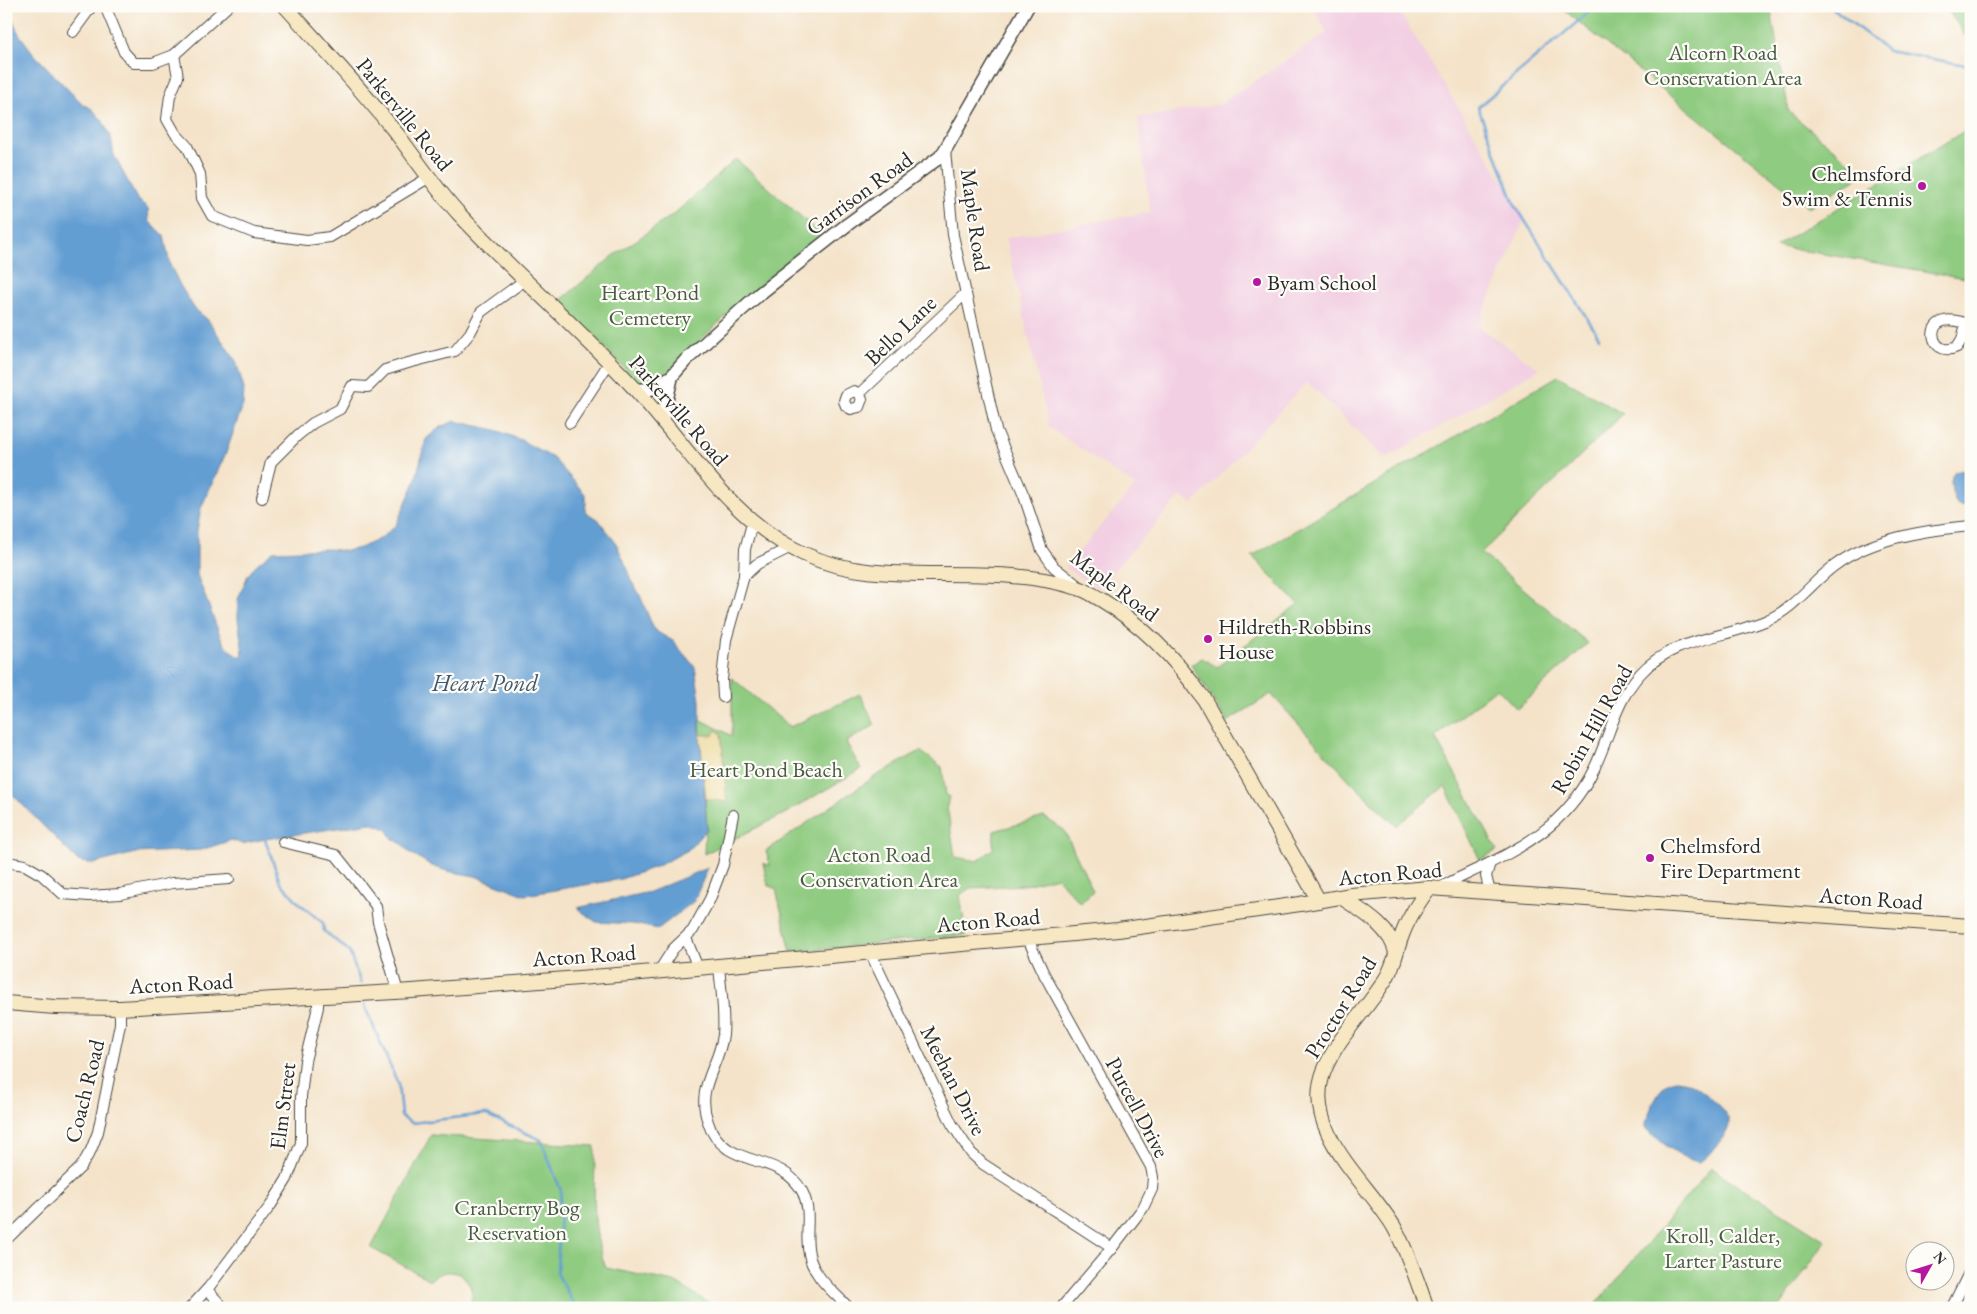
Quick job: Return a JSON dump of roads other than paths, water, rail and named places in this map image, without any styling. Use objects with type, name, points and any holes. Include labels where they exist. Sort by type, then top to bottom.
[{"type":"main road","name":"Parkerville Road","points":[[285,6],[384,118],[428,178],[461,216],[636,390],[731,501],[753,520],[791,547],[820,561],[845,569],[903,574],[1000,574],[1043,580],[1080,588]]},
{"type":"main road","name":"Maple Road","points":[[1080,588],[1130,620],[1183,670],[1204,699],[1319,901]]},
{"type":"main road","name":"Acton Road","points":[[6,1003],[55,1007],[120,1008],[398,992],[698,968],[1118,930],[1319,901],[1341,896],[1434,888],[1971,926]]},
{"type":"main road","name":"Proctor Road","points":[[1427,1308],[1398,1235],[1387,1216],[1338,1149],[1325,1126],[1320,1104],[1321,1082],[1329,1059],[1387,978],[1402,935],[1418,904],[1434,888]]},
{"type":"main road","points":[[1341,896],[1384,930],[1393,941],[1396,953]]},
{"type":"street","points":[[73,32],[92,6]]},
{"type":"street","points":[[105,6],[124,52],[134,63],[153,64],[174,55],[228,6]]},
{"type":"street","name":"Garrison Road","points":[[636,390],[652,390],[672,376],[686,360],[758,295],[887,194],[933,163],[945,150],[1028,6]]},
{"type":"street","points":[[174,55],[178,77],[170,96],[168,119],[175,133],[187,146],[200,174],[202,198],[212,216],[254,233],[307,240],[330,237],[428,178]]},
{"type":"street","name":"Maple Road","points":[[945,150],[950,212],[996,430],[1024,496],[1037,540],[1042,550],[1054,567],[1080,588]]},
{"type":"street","points":[[262,498],[271,462],[313,423],[340,409],[352,386],[368,387],[385,370],[408,362],[455,351],[470,334],[481,312],[525,280]]},
{"type":"street","name":"Bello Lane","points":[[860,394],[966,293]]},
{"type":"street","points":[[570,423],[609,363]]},
{"type":"street","name":"Garrison Road","points":[[662,420],[672,376]]},
{"type":"street","points":[[723,696],[722,680],[726,640],[744,576],[745,549],[753,520]]},
{"type":"street","name":"Robin Hill Road","points":[[1434,888],[1523,846],[1544,831],[1573,804],[1594,770],[1628,691],[1640,673],[1654,660],[1690,643],[1745,629],[1772,618],[1790,606],[1836,565],[1865,549],[1923,533],[1971,526]]},
{"type":"street","points":[[744,576],[757,564],[791,547]]},
{"type":"street","points":[[659,970],[673,949],[686,938],[710,899],[723,865],[733,816]]},
{"type":"street","points":[[283,842],[336,855],[360,885],[376,906],[378,922],[398,992]]},
{"type":"street","points":[[6,862],[25,864],[42,875],[63,894],[89,896],[120,894],[172,883],[228,879]]},
{"type":"street","points":[[1490,863],[1486,876],[1490,892]]},
{"type":"street","name":"Purcell Drive","points":[[1027,937],[1044,974],[1151,1166],[1153,1177],[1148,1200],[1136,1218],[1060,1308]]},
{"type":"street","points":[[686,938],[698,968]]},
{"type":"street","name":"Meehan Drive","points":[[870,952],[952,1124],[972,1153],[983,1164],[1112,1248]]},
{"type":"street","points":[[719,966],[723,1030],[720,1048],[703,1097],[708,1124],[716,1137],[729,1149],[775,1166],[786,1172],[796,1182],[808,1205],[808,1249],[810,1260],[823,1281],[850,1308]]},
{"type":"street","name":"Elm Street","points":[[190,1308],[207,1290],[272,1205],[287,1179],[301,1143],[300,1097],[318,1007],[318,997]]},
{"type":"street","name":"Coach Road","points":[[6,1240],[81,1167],[91,1150],[98,1132],[120,1024],[120,1008]]},
{"type":"street","points":[[1955,1306],[1971,1269]]},
{"type":"street","points":[[207,1290],[224,1308]]},
{"type":"water","name":"Heart Pond","points":[[6,14],[11,16],[19,34],[34,54],[82,104],[92,109],[102,120],[111,138],[114,155],[137,199],[148,208],[149,221],[164,236],[170,265],[180,285],[194,308],[208,320],[236,361],[244,389],[243,405],[226,453],[201,508],[197,531],[197,575],[225,645],[237,656],[243,654],[238,619],[238,599],[248,575],[256,565],[273,551],[329,549],[345,551],[360,548],[381,538],[396,525],[415,482],[426,439],[440,427],[455,421],[496,430],[521,440],[553,458],[585,494],[585,512],[598,519],[616,543],[629,572],[630,579],[639,593],[653,627],[673,641],[695,667],[700,701],[700,735],[707,829],[688,850],[658,866],[621,879],[525,895],[475,876],[432,866],[409,852],[402,844],[393,839],[387,829],[371,823],[242,844],[232,840],[201,850],[135,853],[93,864],[78,861],[6,788]]},
{"type":"water","points":[[1971,469],[1971,506],[1958,505],[1952,489],[1952,476],[1954,472]]},
{"type":"water","points":[[708,868],[694,901],[658,929],[633,924],[596,922],[577,908],[649,892]]},
{"type":"water","points":[[1677,1080],[1688,1082],[1699,1089],[1713,1100],[1728,1118],[1729,1126],[1724,1136],[1708,1156],[1698,1162],[1686,1158],[1670,1148],[1655,1137],[1646,1127],[1650,1110],[1661,1090],[1669,1082]]},
{"type":"waterway","points":[[1596,6],[1478,107],[1515,205],[1599,337]]},
{"type":"waterway","points":[[1830,6],[1888,51],[1971,66]]},
{"type":"waterway","points":[[265,839],[280,882],[299,903],[323,923],[324,931],[349,951],[361,984]]},
{"type":"waterway","points":[[363,1002],[398,1084],[401,1116],[412,1123],[485,1114],[541,1140],[561,1191],[557,1273],[576,1308]]},
{"type":"place","name":"Chelmsford Swim & Tennis","points":[[1922,186]]},
{"type":"place","name":"Byam School","points":[[1257,282]]},
{"type":"place","name":"Hildreth-Robbins House","points":[[1208,639]]},
{"type":"place","name":"Chelmsford Fire Department","points":[[1650,858]]},
{"type":"park label","name":"Alcorn Road Conservation Area","points":[[1723,64]]},
{"type":"park label","name":"Heart Pond Cemetery","points":[[650,304]]},
{"type":"park label","name":"Heart Pond Beach","points":[[766,769]]},
{"type":"park label","name":"Acton Road Conservation Area","points":[[879,866]]},
{"type":"park label","name":"Cranberry Bog Reservation","points":[[517,1220]]},
{"type":"park label","name":"Kroll, Calder, Larter Pasture","points":[[1723,1248]]}]
